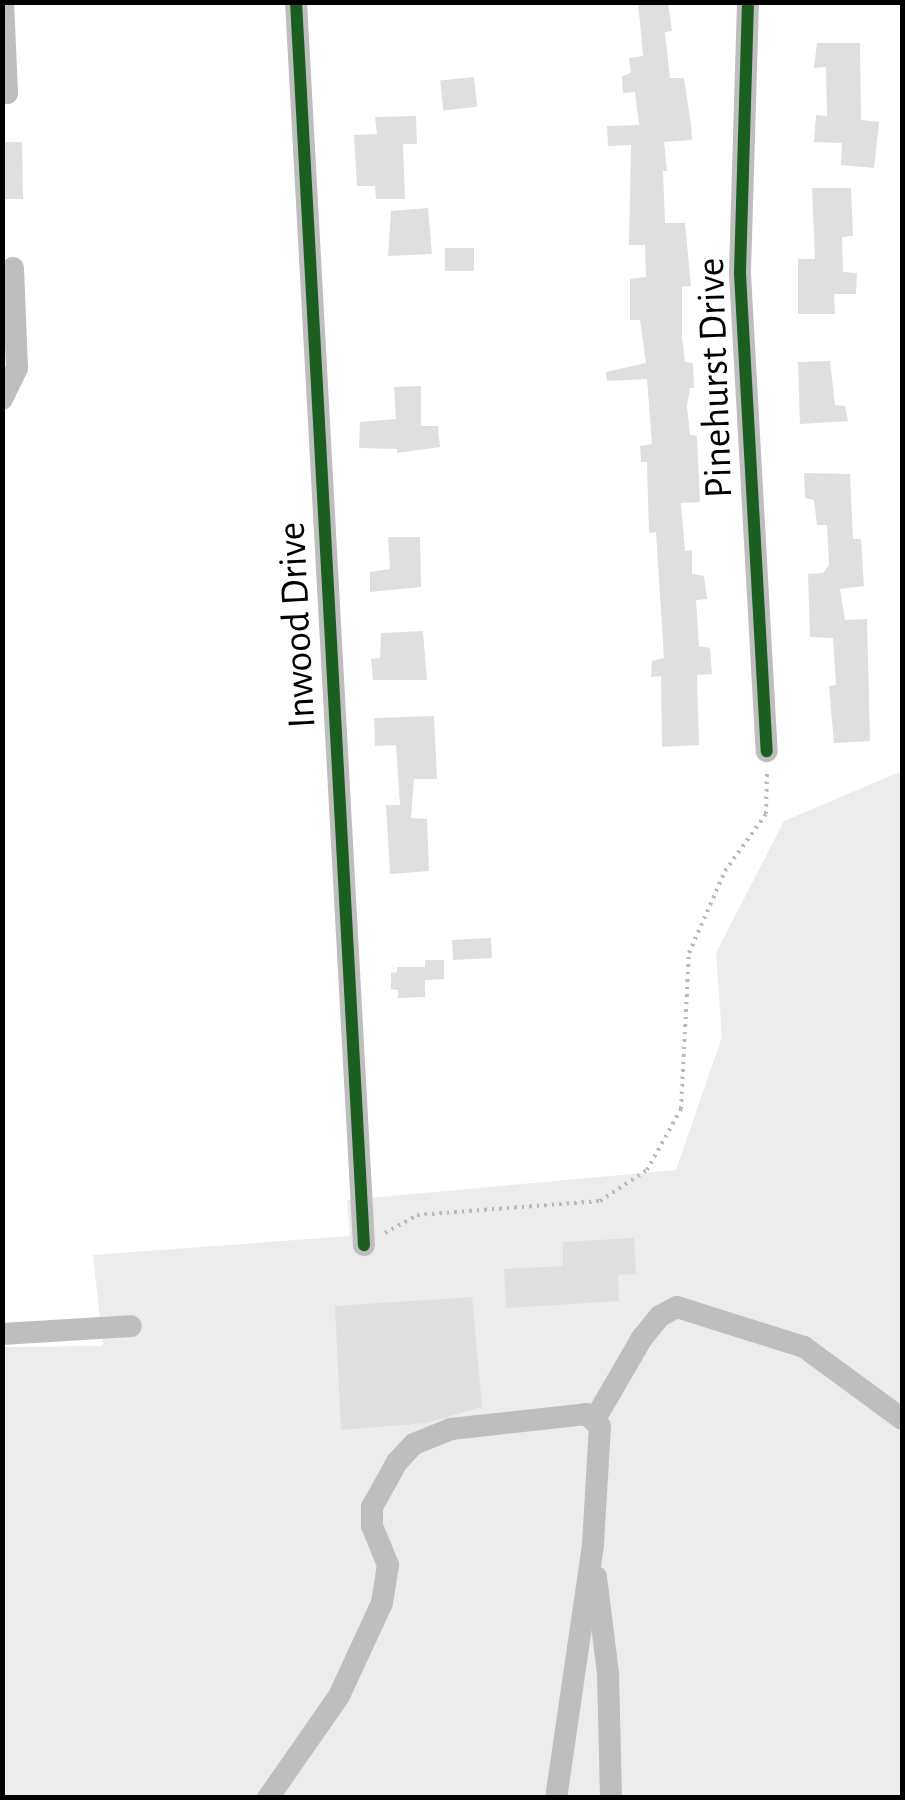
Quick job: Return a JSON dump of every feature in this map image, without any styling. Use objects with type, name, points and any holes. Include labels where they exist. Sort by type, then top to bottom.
[{"type":"street","points":[[2,93],[7,93],[3,2]]},
{"type":"street","name":"Inwood Drive","points":[[296,2],[364,1244]]},
{"type":"street","name":"Pinehurst Drive","points":[[748,2],[740,274],[767,750]]},
{"type":"street","points":[[2,399],[16,368],[13,268]]},
{"type":"street","points":[[595,1419],[642,1338],[660,1316],[677,1307],[804,1346],[902,1419]]},
{"type":"street","points":[[2,1334],[131,1326]]},
{"type":"street","points":[[268,1798],[339,1696],[382,1603],[388,1565],[372,1526],[372,1507],[397,1462],[414,1444],[452,1429],[586,1414],[600,1426],[599,1464],[590,1568],[556,1798]]},
{"type":"street","points":[[590,1568],[596,1578],[608,1674],[611,1798]]},
{"type":"path","points":[[364,1244],[417,1215],[600,1201],[646,1170],[681,1109],[689,954],[725,871],[766,814],[767,750]]},
{"type":"shaded area","points":[[902,771],[902,1797],[3,1797],[2,1347],[103,1346],[93,1255],[350,1236],[347,1200],[676,1170],[722,1037],[716,953],[784,821]]},
{"type":"building","points":[[638,2],[668,2],[672,31],[665,32],[670,78],[684,78],[691,124],[692,140],[664,142],[667,171],[663,171],[665,223],[685,223],[691,286],[682,287],[682,337],[685,362],[693,363],[694,388],[690,388],[687,406],[690,435],[697,436],[700,502],[681,503],[685,551],[692,550],[692,574],[704,576],[707,599],[696,600],[699,646],[710,648],[712,674],[697,675],[699,745],[662,747],[661,676],[651,677],[652,661],[664,658],[656,532],[649,533],[647,462],[641,462],[640,446],[652,444],[647,379],[607,381],[606,372],[646,363],[640,320],[630,320],[630,279],[646,277],[645,245],[629,245],[631,145],[608,146],[607,126],[639,125],[635,92],[623,93],[622,76],[631,73],[629,58],[643,56]]},
{"type":"building","points":[[817,43],[860,43],[861,120],[879,122],[874,168],[841,165],[842,143],[814,142],[816,115],[827,116],[826,67],[814,68]]},
{"type":"building","points":[[474,77],[477,107],[443,110],[440,81]]},
{"type":"building","points":[[416,116],[417,144],[403,144],[405,199],[376,199],[375,186],[357,186],[354,135],[377,134],[375,117]]},
{"type":"building","points":[[2,142],[22,142],[23,199],[3,199]]},
{"type":"building","points":[[812,188],[851,188],[853,236],[842,237],[843,272],[857,273],[856,294],[834,294],[835,314],[798,314],[798,259],[815,259]]},
{"type":"building","points":[[428,208],[432,254],[388,256],[391,211]]},
{"type":"building","points":[[445,248],[474,248],[474,271],[445,271]]},
{"type":"building","points":[[830,361],[835,405],[845,406],[848,421],[800,424],[798,362]]},
{"type":"building","points":[[421,386],[421,426],[438,426],[440,447],[397,453],[397,449],[359,448],[360,422],[396,419],[394,387]]},
{"type":"building","points":[[804,473],[850,474],[853,539],[861,539],[864,586],[840,589],[845,620],[867,619],[870,741],[834,743],[829,686],[836,685],[833,638],[810,637],[808,574],[823,573],[829,565],[827,525],[817,525],[814,500],[805,498]]},
{"type":"building","points":[[388,537],[420,537],[421,587],[370,592],[370,572],[390,569]]},
{"type":"building","points":[[423,631],[427,680],[373,680],[371,659],[380,658],[381,633]]},
{"type":"building","points":[[434,716],[437,779],[414,779],[411,818],[427,819],[429,871],[390,874],[386,805],[400,805],[396,745],[375,746],[374,718]]},
{"type":"building","points":[[491,938],[492,958],[453,960],[452,940]]},
{"type":"building","points":[[425,960],[444,960],[444,979],[425,980],[425,997],[398,998],[398,990],[391,989],[391,973],[397,972],[397,967],[425,967]]},
{"type":"building","points":[[634,1238],[636,1274],[618,1275],[619,1301],[506,1308],[504,1269],[563,1266],[563,1242]]},
{"type":"building","points":[[472,1297],[482,1407],[426,1423],[341,1430],[335,1306]]},
{"type":"cycle path","points":[[296,2],[364,1245]]},
{"type":"cycle path","points":[[748,2],[740,274],[767,751]]}]
